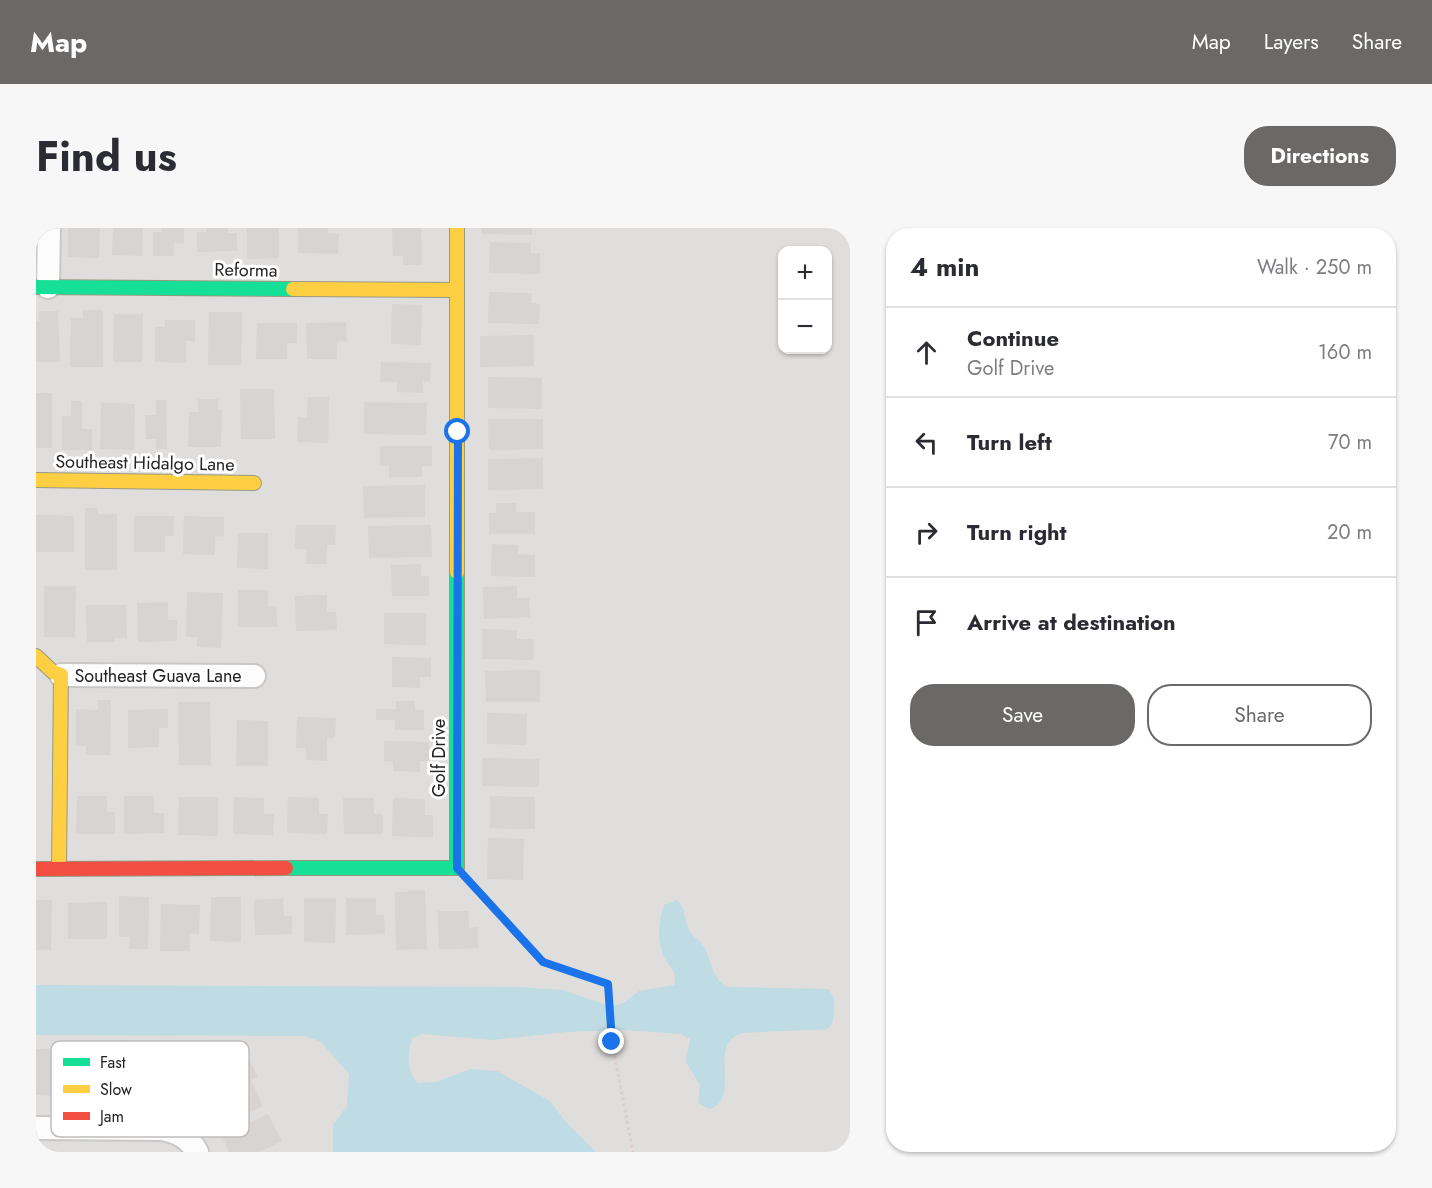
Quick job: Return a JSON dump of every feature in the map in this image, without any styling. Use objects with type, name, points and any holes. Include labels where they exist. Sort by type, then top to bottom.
[{"type":"street","points":[[42,287],[49,228]]},
{"type":"street","name":"Golf Drive","points":[[457,228],[457,868]]},
{"type":"street","name":"Reforma","points":[[42,287],[456,290]]},
{"type":"street","name":"Southeast Hidalgo Lane","points":[[36,480],[254,483]]},
{"type":"street","points":[[36,656],[53,672],[61,675],[59,869]]},
{"type":"street","name":"Southeast Guava Lane","points":[[61,675],[254,676]]},
{"type":"street","points":[[36,869],[457,868]]},
{"type":"street","points":[[36,1128],[51,1128]]},
{"type":"street","points":[[184,1137],[197,1152]]},
{"type":"path","points":[[457,868],[543,962],[608,984],[612,1042],[633,1152]]},
{"type":"shaded area","points":[[36,228],[850,228],[850,1152],[36,1152]]},
{"type":"water","points":[[677,900],[683,910],[689,930],[704,947],[712,969],[727,987],[828,989],[834,1001],[832,1025],[827,1029],[743,1033],[732,1039],[726,1048],[724,1094],[719,1103],[710,1109],[698,1103],[700,1085],[686,1062],[690,1039],[681,1034],[622,1030],[567,1032],[492,1040],[422,1034],[412,1038],[409,1067],[418,1083],[436,1082],[470,1069],[497,1071],[550,1101],[565,1121],[596,1152],[333,1152],[333,1125],[347,1106],[349,1074],[321,1042],[305,1036],[36,1035],[36,985],[517,987],[563,990],[603,1004],[616,1005],[623,1003],[639,991],[674,985],[674,972],[663,954],[659,930],[664,905]]},
{"type":"building","points":[[68,228],[100,228],[99,258],[68,257]]},
{"type":"building","points":[[113,228],[143,228],[142,256],[112,255]]},
{"type":"building","points":[[162,228],[184,228],[184,244],[174,243],[174,256],[153,256],[153,232],[162,232]]},
{"type":"building","points":[[207,228],[228,228],[228,233],[237,233],[237,251],[197,252],[197,232],[207,232]]},
{"type":"building","points":[[247,228],[279,228],[279,258],[247,259]]},
{"type":"building","points":[[298,228],[328,228],[328,233],[339,234],[338,254],[298,253]]},
{"type":"building","points":[[392,228],[421,228],[422,265],[403,265],[403,256],[393,256]]},
{"type":"building","points":[[481,228],[532,228],[532,235],[481,234]]},
{"type":"building","points":[[490,242],[531,243],[531,253],[540,253],[540,274],[489,273]]},
{"type":"building","points":[[489,292],[532,293],[531,303],[540,304],[539,324],[488,323]]},
{"type":"building","points":[[392,304],[422,305],[421,345],[391,344]]},
{"type":"building","points":[[83,310],[103,310],[103,367],[70,367],[71,318],[83,318]]},
{"type":"building","points":[[39,311],[58,311],[60,362],[36,362],[36,321],[39,321]]},
{"type":"building","points":[[209,312],[242,312],[241,365],[208,365]]},
{"type":"building","points":[[114,314],[143,314],[142,362],[113,362]]},
{"type":"building","points":[[165,320],[195,320],[195,341],[186,341],[186,363],[155,362],[155,327],[165,327]]},
{"type":"building","points":[[346,322],[347,341],[337,342],[337,359],[307,359],[306,323]]},
{"type":"building","points":[[257,323],[297,323],[297,343],[287,343],[287,359],[256,359]]},
{"type":"building","points":[[534,335],[534,366],[480,367],[480,336]]},
{"type":"building","points":[[381,362],[431,363],[430,382],[423,381],[423,393],[397,392],[397,382],[380,382]]},
{"type":"building","points":[[488,377],[542,378],[542,409],[488,408]]},
{"type":"building","points":[[240,389],[274,389],[275,439],[241,439]]},
{"type":"building","points":[[36,393],[52,393],[52,448],[36,448]]},
{"type":"building","points":[[308,397],[329,397],[328,443],[297,442],[298,417],[307,418]]},
{"type":"building","points":[[198,399],[218,399],[218,410],[222,410],[221,447],[188,447],[189,412],[198,412]]},
{"type":"building","points":[[156,400],[166,400],[167,449],[156,449],[156,439],[146,439],[145,415],[156,415]]},
{"type":"building","points":[[71,401],[82,401],[82,429],[92,429],[92,450],[62,450],[62,416],[71,416]]},
{"type":"building","points":[[364,402],[427,403],[426,435],[364,434]]},
{"type":"building","points":[[101,403],[135,404],[134,450],[100,449]]},
{"type":"building","points":[[488,419],[543,419],[543,449],[489,450]]},
{"type":"building","points":[[380,446],[432,446],[432,466],[422,466],[422,477],[389,477],[389,466],[380,466]]},
{"type":"building","points":[[543,458],[543,489],[488,490],[488,459]]},
{"type":"building","points":[[425,485],[425,517],[364,518],[363,486]]},
{"type":"building","points":[[496,503],[516,503],[516,512],[535,512],[535,534],[489,534],[489,513],[496,513]]},
{"type":"building","points":[[85,508],[98,508],[98,514],[117,514],[117,570],[85,570]]},
{"type":"building","points":[[36,515],[74,516],[74,552],[36,552]]},
{"type":"building","points":[[134,516],[174,516],[174,536],[165,536],[165,552],[134,552]]},
{"type":"building","points":[[184,516],[224,517],[224,537],[215,536],[215,555],[183,554]]},
{"type":"building","points":[[296,525],[336,525],[335,545],[327,545],[326,564],[306,564],[307,549],[295,549]]},
{"type":"building","points":[[431,525],[432,557],[369,558],[368,526]]},
{"type":"building","points":[[238,533],[268,533],[268,569],[237,568]]},
{"type":"building","points":[[492,544],[518,545],[518,554],[535,555],[535,577],[491,576]]},
{"type":"building","points":[[421,564],[421,576],[429,576],[429,596],[392,596],[391,565]]},
{"type":"building","points":[[44,586],[76,586],[75,637],[44,637]]},
{"type":"building","points":[[517,586],[517,598],[529,598],[530,617],[484,619],[483,587]]},
{"type":"building","points":[[238,590],[268,590],[268,606],[276,606],[277,627],[238,627]]},
{"type":"building","points":[[187,592],[223,593],[221,648],[197,647],[197,637],[186,637]]},
{"type":"building","points":[[327,595],[327,612],[336,612],[337,630],[296,631],[295,596]]},
{"type":"building","points":[[168,602],[168,620],[177,620],[177,641],[138,642],[137,603]]},
{"type":"building","points":[[86,605],[126,605],[127,638],[115,638],[115,642],[87,642]]},
{"type":"building","points":[[384,613],[426,613],[426,645],[384,644]]},
{"type":"building","points":[[482,629],[517,630],[517,639],[534,639],[533,660],[482,659]]},
{"type":"building","points":[[392,657],[431,658],[431,677],[420,677],[420,688],[392,687]]},
{"type":"building","points":[[540,670],[540,702],[486,702],[485,671]]},
{"type":"building","points":[[98,700],[111,700],[110,755],[86,755],[86,746],[76,746],[76,709],[98,710]]},
{"type":"building","points":[[396,701],[415,701],[415,710],[424,710],[424,730],[395,730],[395,720],[376,720],[376,709],[396,709]]},
{"type":"building","points":[[178,702],[210,702],[211,765],[179,765]]},
{"type":"building","points":[[168,709],[168,728],[159,728],[159,747],[128,748],[128,710]]},
{"type":"building","points":[[487,713],[527,714],[526,745],[487,744]]},
{"type":"building","points":[[297,717],[336,718],[335,738],[327,738],[327,761],[306,760],[306,748],[296,748]]},
{"type":"building","points":[[237,720],[268,721],[268,766],[236,766]]},
{"type":"building","points":[[384,741],[429,742],[429,761],[420,761],[420,772],[393,771],[393,762],[384,761]]},
{"type":"building","points":[[482,758],[539,759],[539,787],[482,786]]},
{"type":"building","points":[[77,796],[107,796],[107,812],[115,812],[115,834],[76,834]]},
{"type":"building","points":[[124,796],[154,796],[154,813],[164,813],[164,833],[124,834]]},
{"type":"building","points":[[490,796],[535,797],[535,829],[490,828]]},
{"type":"building","points":[[179,797],[218,797],[218,836],[178,835]]},
{"type":"building","points":[[234,797],[264,798],[264,814],[274,814],[273,835],[233,834]]},
{"type":"building","points":[[288,797],[319,798],[319,814],[328,814],[327,834],[287,833]]},
{"type":"building","points":[[343,798],[374,798],[374,814],[383,814],[383,834],[344,834]]},
{"type":"building","points":[[393,798],[425,799],[425,815],[433,815],[433,837],[392,836]]},
{"type":"building","points":[[488,838],[524,839],[523,880],[487,879]]},
{"type":"building","points":[[408,890],[425,890],[427,949],[396,950],[395,892],[408,892]]},
{"type":"building","points":[[119,896],[149,897],[148,949],[129,949],[130,937],[119,937]]},
{"type":"building","points":[[211,897],[241,897],[241,942],[210,941]]},
{"type":"building","points":[[304,898],[336,898],[335,943],[304,942]]},
{"type":"building","points":[[346,898],[376,898],[376,915],[384,915],[385,934],[346,935]]},
{"type":"building","points":[[283,899],[284,916],[292,916],[292,934],[255,935],[254,900]]},
{"type":"building","points":[[36,900],[52,900],[51,950],[36,950]]},
{"type":"building","points":[[107,902],[107,939],[68,939],[68,903]]},
{"type":"building","points":[[161,904],[200,905],[199,934],[190,933],[190,951],[160,951]]},
{"type":"building","points":[[438,911],[468,911],[469,928],[478,927],[478,948],[439,949]]},
{"type":"building","points":[[36,1049],[51,1049],[51,1096],[36,1095]]},
{"type":"building","points":[[249,1061],[258,1077],[251,1080],[263,1106],[249,1112]]},
{"type":"building","points":[[268,1114],[282,1141],[259,1152],[229,1152],[222,1137],[249,1137],[249,1124]]},
{"type":"traffic: fast","points":[[36,287],[293,289]]},
{"type":"traffic: fast","points":[[286,868],[457,868],[457,572]]},
{"type":"traffic: slow","points":[[457,228],[457,572]]},
{"type":"traffic: slow","points":[[293,289],[456,290]]},
{"type":"traffic: slow","points":[[36,480],[254,483]]},
{"type":"traffic: slow","points":[[36,656],[53,672],[61,675],[59,869]]},
{"type":"traffic: jam","points":[[36,869],[286,868]]},
{"type":"route","points":[[458,432],[457,868],[543,962],[608,984],[612,1042]]}]
